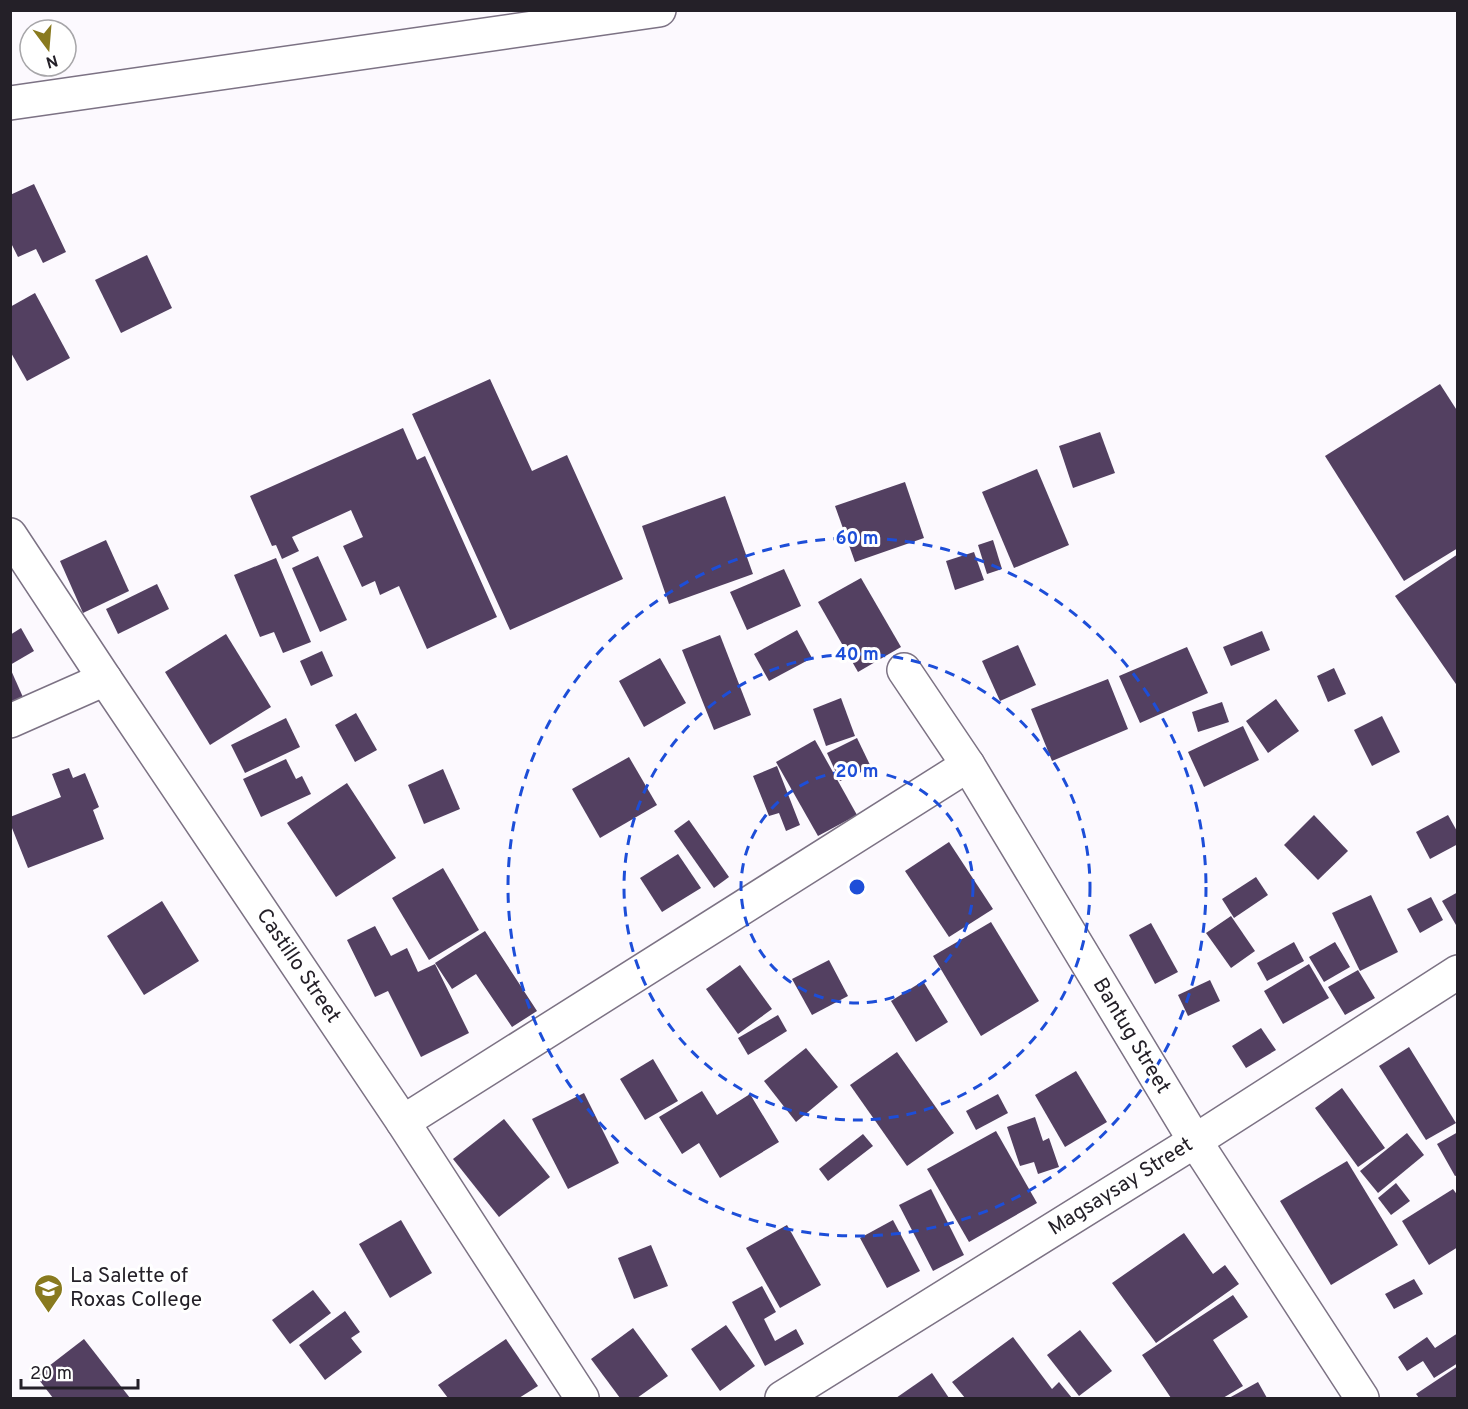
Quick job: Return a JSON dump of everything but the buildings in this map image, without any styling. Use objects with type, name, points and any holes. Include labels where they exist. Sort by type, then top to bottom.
[{"type":"street","points":[[10,103],[659,10]]},
{"type":"street","name":"Castillo Street","points":[[10,535],[403,1122],[582,1398]]},
{"type":"street","name":"Bantug Street","points":[[904,670],[968,765],[1195,1141],[1362,1398]]},
{"type":"street","points":[[10,721],[105,680]]},
{"type":"street","points":[[403,1122],[968,765]]},
{"type":"street","name":"Magsaysay Street","points":[[782,1398],[1195,1141],[1458,972]]},
{"type":"place","name":"La Salette of Roxas College","points":[[49,1314]]}]
